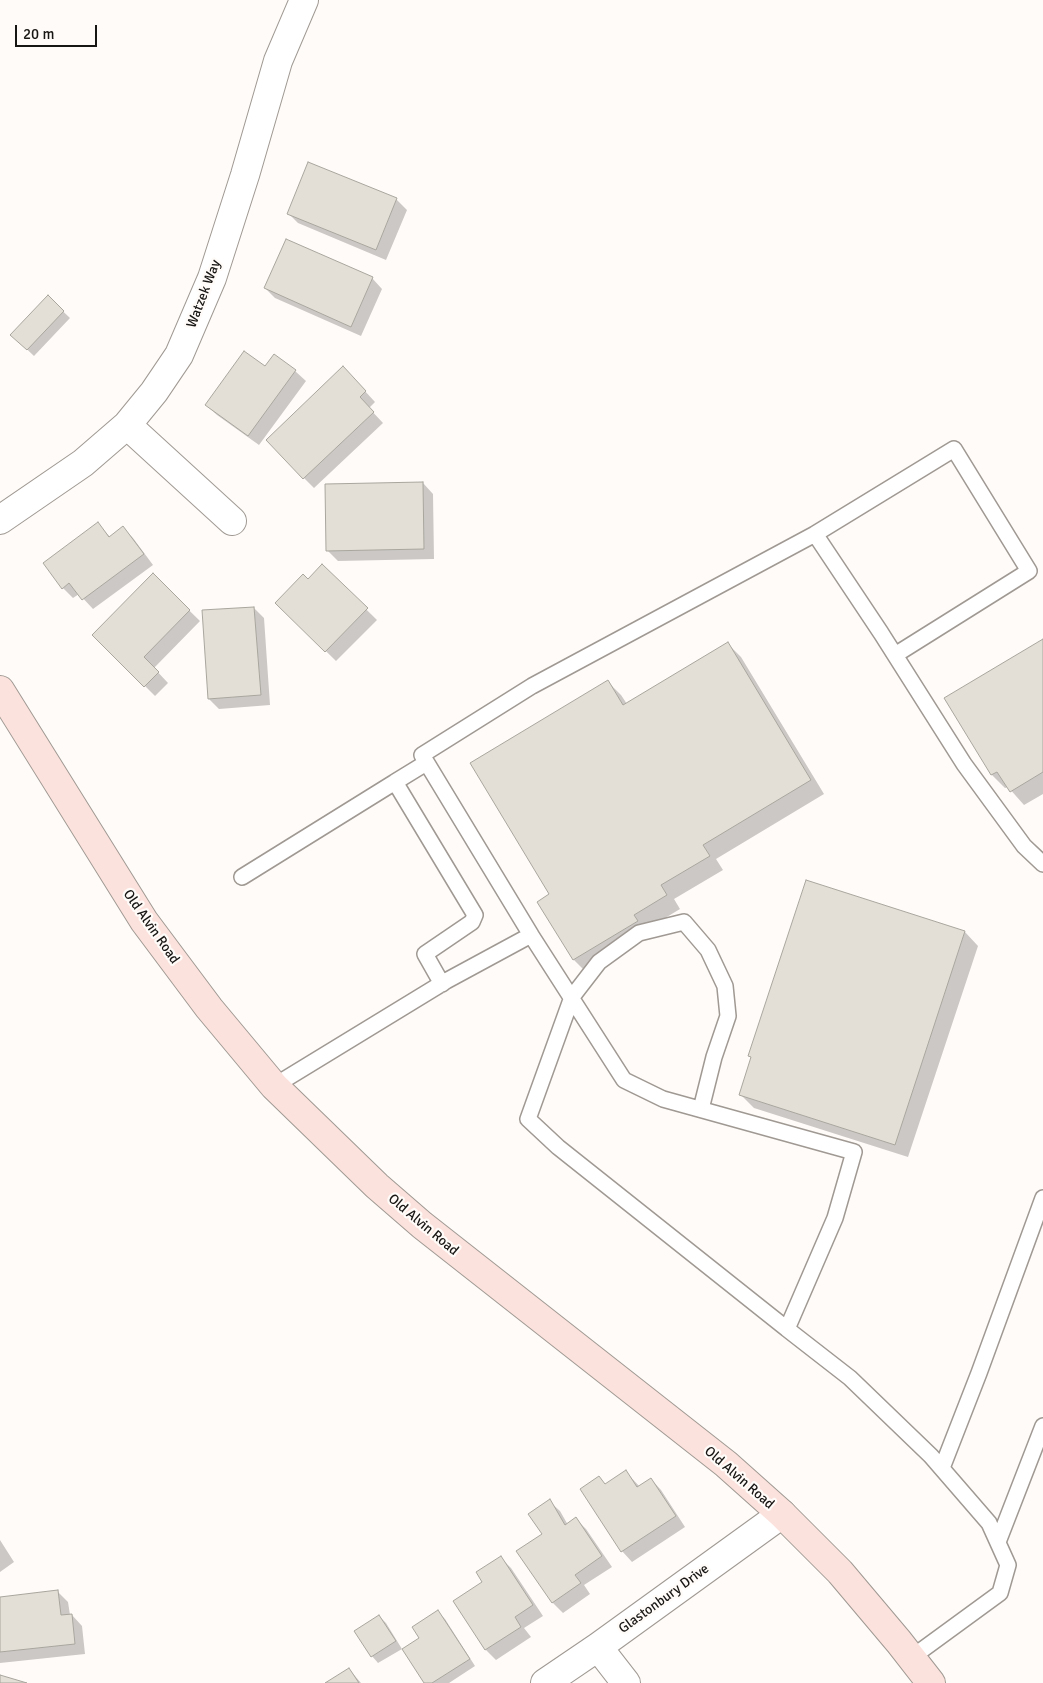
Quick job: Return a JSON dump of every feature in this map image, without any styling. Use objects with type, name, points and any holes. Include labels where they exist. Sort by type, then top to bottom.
[{"type":"street","name":"Watzek Way","points":[[0,520],[83,463],[127,425],[154,392],[179,355],[208,286],[245,175],[278,61],[304,0]]},
{"type":"street","points":[[127,425],[232,521]]},
{"type":"street","name":"Old Alvin Road","points":[[0,690],[144,921],[209,1008],[274,1086],[378,1186],[422,1225],[726,1464],[782,1514],[840,1572],[930,1683]]},
{"type":"street","name":"Glastonbury Drive","points":[[545,1683],[782,1514]]},
{"type":"street","points":[[598,1647],[626,1683]]},
{"type":"lane","points":[[787,1329],[834,1218],[854,1152],[663,1099],[624,1080],[531,935],[422,756],[532,686],[815,534],[954,449],[1029,571],[895,655]]},
{"type":"lane","points":[[815,534],[964,764],[1024,846],[1043,864]]},
{"type":"lane","points":[[242,877],[426,763]]},
{"type":"lane","points":[[395,782],[475,916],[472,922],[424,954],[442,984]]},
{"type":"lane","points":[[701,1109],[714,1057],[728,1016],[725,986],[708,950],[684,922],[639,933],[599,962],[572,997],[528,1119],[558,1147],[850,1378],[931,1456],[989,1523],[1008,1565],[1000,1593],[911,1658]]},
{"type":"lane","points":[[274,1086],[442,984],[531,935]]},
{"type":"lane","points":[[942,1468],[980,1373],[1043,1198]]},
{"type":"lane","points":[[998,1542],[1043,1426]]},
{"type":"building","points":[[308,162],[397,198],[376,250],[287,214]]},
{"type":"building","points":[[286,239],[373,277],[351,327],[264,288]]},
{"type":"building","points":[[48,295],[64,311],[27,350],[10,335]]},
{"type":"building","points":[[244,351],[265,366],[274,354],[296,370],[248,436],[205,405]]},
{"type":"building","points":[[343,366],[366,391],[360,397],[374,412],[303,479],[266,440]]},
{"type":"building","points":[[423,482],[424,549],[326,551],[325,484]]},
{"type":"building","points":[[98,522],[109,537],[123,526],[144,554],[82,600],[69,583],[62,589],[43,563]]},
{"type":"building","points":[[322,564],[368,608],[325,652],[275,603],[303,574],[308,579]]},
{"type":"building","points":[[153,573],[190,610],[144,657],[159,672],[144,687],[92,635]]},
{"type":"building","points":[[254,607],[261,695],[208,699],[202,610]]},
{"type":"building","points":[[1043,639],[1043,772],[1010,792],[997,772],[991,775],[944,698]]},
{"type":"building","points":[[728,642],[811,780],[703,845],[710,856],[661,885],[667,895],[634,915],[638,921],[573,960],[537,902],[549,894],[470,763],[608,680],[623,705]]},
{"type":"building","points":[[806,880],[965,931],[895,1145],[739,1095],[751,1057],[748,1056]]},
{"type":"building","points":[[626,1470],[637,1487],[651,1478],[676,1516],[621,1552],[580,1489],[599,1476],[605,1484]]},
{"type":"building","points":[[550,1499],[565,1525],[576,1517],[602,1556],[575,1575],[581,1583],[552,1603],[516,1551],[542,1534],[528,1514]]},
{"type":"building","points":[[501,1556],[533,1605],[515,1617],[521,1627],[485,1650],[453,1601],[482,1582],[476,1572]]},
{"type":"building","points":[[58,1590],[61,1615],[72,1614],[75,1644],[0,1652],[0,1597]]},
{"type":"building","points":[[438,1610],[470,1659],[432,1683],[424,1683],[402,1649],[419,1638],[412,1627]]},
{"type":"building","points":[[379,1615],[396,1641],[371,1657],[354,1631]]},
{"type":"building","points":[[349,1668],[359,1683],[325,1683]]},
{"type":"building","points":[[0,1675],[27,1683],[0,1683]]}]
